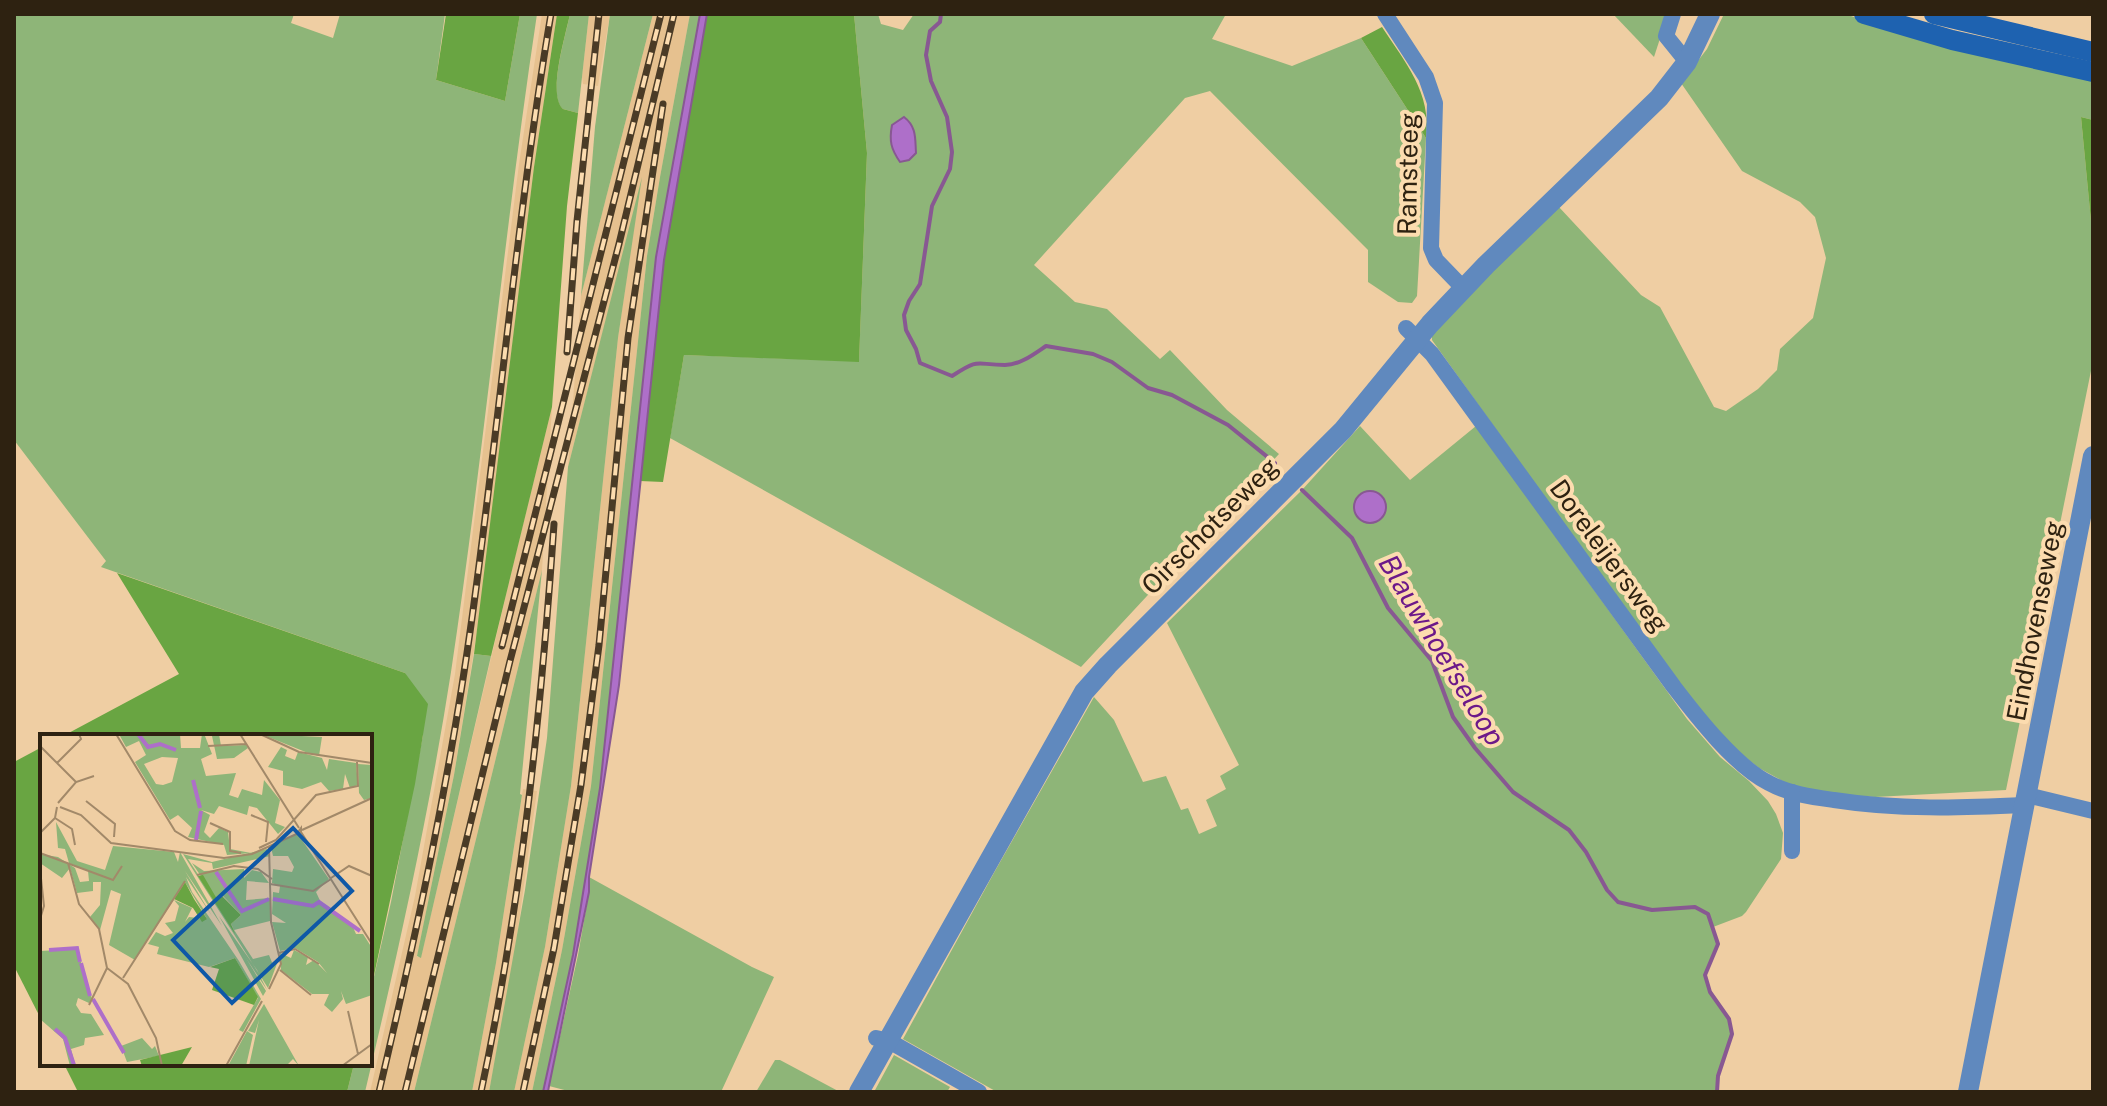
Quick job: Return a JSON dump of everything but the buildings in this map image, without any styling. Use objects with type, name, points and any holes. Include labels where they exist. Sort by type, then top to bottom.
[{"type":"main road","points":[[1864,14],[1952,40],[2093,72]]},
{"type":"main road","points":[[1934,14],[2093,52]]},
{"type":"street","name":"Ramsteeg","points":[[1385,14],[1426,77],[1435,103],[1431,248],[1436,260],[1464,289]]},
{"type":"street","points":[[1673,14],[1666,36],[1687,62]]},
{"type":"street","name":"Oirschotseweg","points":[[859,1092],[882,1040],[1084,692],[1343,430],[1412,333],[1464,289],[1659,98],[1687,62],[1710,14]]},
{"type":"street","name":"Doreleijersweg","points":[[1412,333],[1696,715],[1767,783],[1792,792],[1877,807],[1947,808],[2026,800]]},
{"type":"street","name":"Eindhovenseweg","points":[[1968,1092],[2093,456]]},
{"type":"street","points":[[1792,792],[1792,851]]},
{"type":"street","points":[[2026,800],[2093,811]]},
{"type":"street","points":[[882,1040],[979,1092]]},
{"type":"shaded area","points":[[542,14],[557,14],[534,167],[479,619],[454,775],[417,957],[421,957],[552,407],[542,570],[414,1092],[370,1092],[415,896],[455,674],[519,164]]},
{"type":"shaded area","points":[[589,14],[610,14],[598,86],[583,84],[582,77]]},
{"type":"shaded area","points":[[653,14],[690,14],[647,256],[591,786],[562,950],[532,1092],[514,1092],[545,947],[571,786],[618,338],[639,192],[568,467],[581,296]]},
{"type":"shaded area","points":[[700,14],[707,14],[664,260],[619,685],[589,892],[548,1092],[543,1092],[573,955],[600,788],[656,257]]},
{"type":"shaded area","points":[[904,117],[913,129],[916,153],[909,160],[900,162],[892,145],[891,131],[892,125]]},
{"type":"shaded area","points":[[1370,491],[1382,495],[1386,507],[1382,519],[1370,523],[1358,519],[1354,507],[1358,495]]},
{"type":"shaded area","points":[[523,789],[537,791],[513,965],[489,1092],[472,1092],[496,963]]},
{"type":"green space","points":[[14,14],[294,14],[291,23],[333,38],[340,14],[445,14],[436,80],[505,101],[520,14],[537,14],[451,672],[412,883],[372,1062],[372,985],[423,735],[405,673],[101,567],[106,561],[14,440]]},
{"type":"green space","points":[[446,14],[520,14],[505,101],[436,80]]},
{"type":"green space","points":[[557,14],[570,14],[557,78],[559,102],[563,109],[578,113],[567,206],[552,407],[491,656],[474,654],[534,167]]},
{"type":"green space","points":[[570,14],[589,14],[578,113],[563,109],[557,91],[559,64]]},
{"type":"green space","points":[[610,14],[653,14],[581,296],[595,127]]},
{"type":"green space","points":[[690,14],[700,14],[656,257],[600,788],[573,955],[543,1092],[532,1092],[562,950],[591,786],[647,256]]},
{"type":"green space","points":[[707,14],[854,14],[867,153],[859,362],[684,355],[663,482],[640,481],[664,260]]},
{"type":"green space","points":[[854,14],[878,14],[881,24],[903,30],[914,14],[1226,14],[1212,39],[1292,66],[1361,38],[1426,138],[1417,296],[1412,303],[1398,302],[1368,282],[1368,250],[1210,91],[1185,98],[1034,265],[1075,302],[1107,309],[1160,359],[1170,350],[1227,410],[1279,454],[1081,667],[670,438],[684,355],[859,361],[867,153]]},
{"type":"green space","points":[[1613,14],[1668,14],[1654,57]]},
{"type":"green space","points":[[1724,14],[1845,14],[1893,30],[2093,77],[2093,120],[2081,117],[2093,242],[2093,361],[2006,790],[1875,797],[1828,794],[1788,784],[1759,768],[1727,743],[1652,648],[1432,340],[1432,332],[1558,206],[1641,295],[1660,307],[1714,407],[1726,411],[1758,389],[1777,370],[1780,349],[1813,318],[1826,258],[1815,217],[1800,202],[1742,171],[1681,83],[1707,49]]},
{"type":"green space","points":[[1382,27],[1421,92],[1427,122],[1426,138],[1361,38]]},
{"type":"green space","points":[[2081,117],[2093,120],[2093,242]]},
{"type":"green space","points":[[642,177],[618,338],[571,786],[545,947],[514,1092],[489,1092],[525,890],[547,738],[568,467]]},
{"type":"green space","points":[[1360,426],[1410,480],[1476,426],[1687,719],[1720,757],[1768,801],[1776,814],[1783,833],[1781,859],[1742,916],[1713,927],[1718,944],[1705,975],[1710,992],[1728,1019],[1732,1034],[1718,1075],[1717,1092],[997,1092],[903,1039],[1094,697],[1114,720],[1143,782],[1166,776],[1181,810],[1188,808],[1199,834],[1217,826],[1206,800],[1226,789],[1220,776],[1239,765],[1167,623],[1302,490]]},
{"type":"green space","points":[[542,570],[522,795],[472,1092],[414,1092]]},
{"type":"green space","points":[[117,573],[405,673],[428,704],[415,784],[372,985],[372,734],[67,734],[179,674]]},
{"type":"green space","points":[[474,654],[491,656],[421,958],[417,956],[454,775]]},
{"type":"green space","points":[[40,748],[40,1017],[14,966],[14,762]]},
{"type":"green space","points":[[589,877],[774,977],[721,1092],[572,1092],[549,1086],[578,955]]},
{"type":"green space","points":[[894,1055],[950,1087],[947,1092],[874,1092]]},
{"type":"green space","points":[[775,1060],[780,1060],[840,1092],[756,1092]]},
{"type":"green space","points":[[65,1066],[354,1066],[347,1092],[78,1092]]},
{"type":"green space","points":[[354,1066],[371,1066],[365,1092],[347,1092]]},
{"type":"waterway","name":"Blauwhoefseloop","points":[[941,14],[940,22],[930,31],[926,55],[931,81],[947,117],[952,152],[950,169],[932,206],[920,284],[904,315],[906,330],[920,363],[952,376],[974,364],[1016,363],[1046,346],[1093,354],[1112,362],[1148,388],[1172,395],[1228,425],[1275,463]]},
{"type":"waterway","name":"Blauwhoefseloop","points":[[1302,490],[1352,538],[1388,608],[1432,661],[1453,717],[1475,748],[1513,792],[1569,830],[1618,902],[1652,910],[1695,907],[1708,914],[1718,944],[1705,975],[1710,992],[1729,1019],[1732,1034],[1718,1076],[1717,1092]]},
{"type":"railway","points":[[379,1092],[431,856],[463,678],[528,165],[551,14]]},
{"type":"railway","points":[[567,352],[599,14]]},
{"type":"railway","points":[[502,646],[661,14]]},
{"type":"railway","points":[[405,1092],[510,661],[619,244],[674,14]]},
{"type":"railway","points":[[523,1092],[554,948],[581,785],[599,645],[628,338],[663,104]]},
{"type":"railway","points":[[481,1092],[507,951],[528,809],[554,524]]}]
